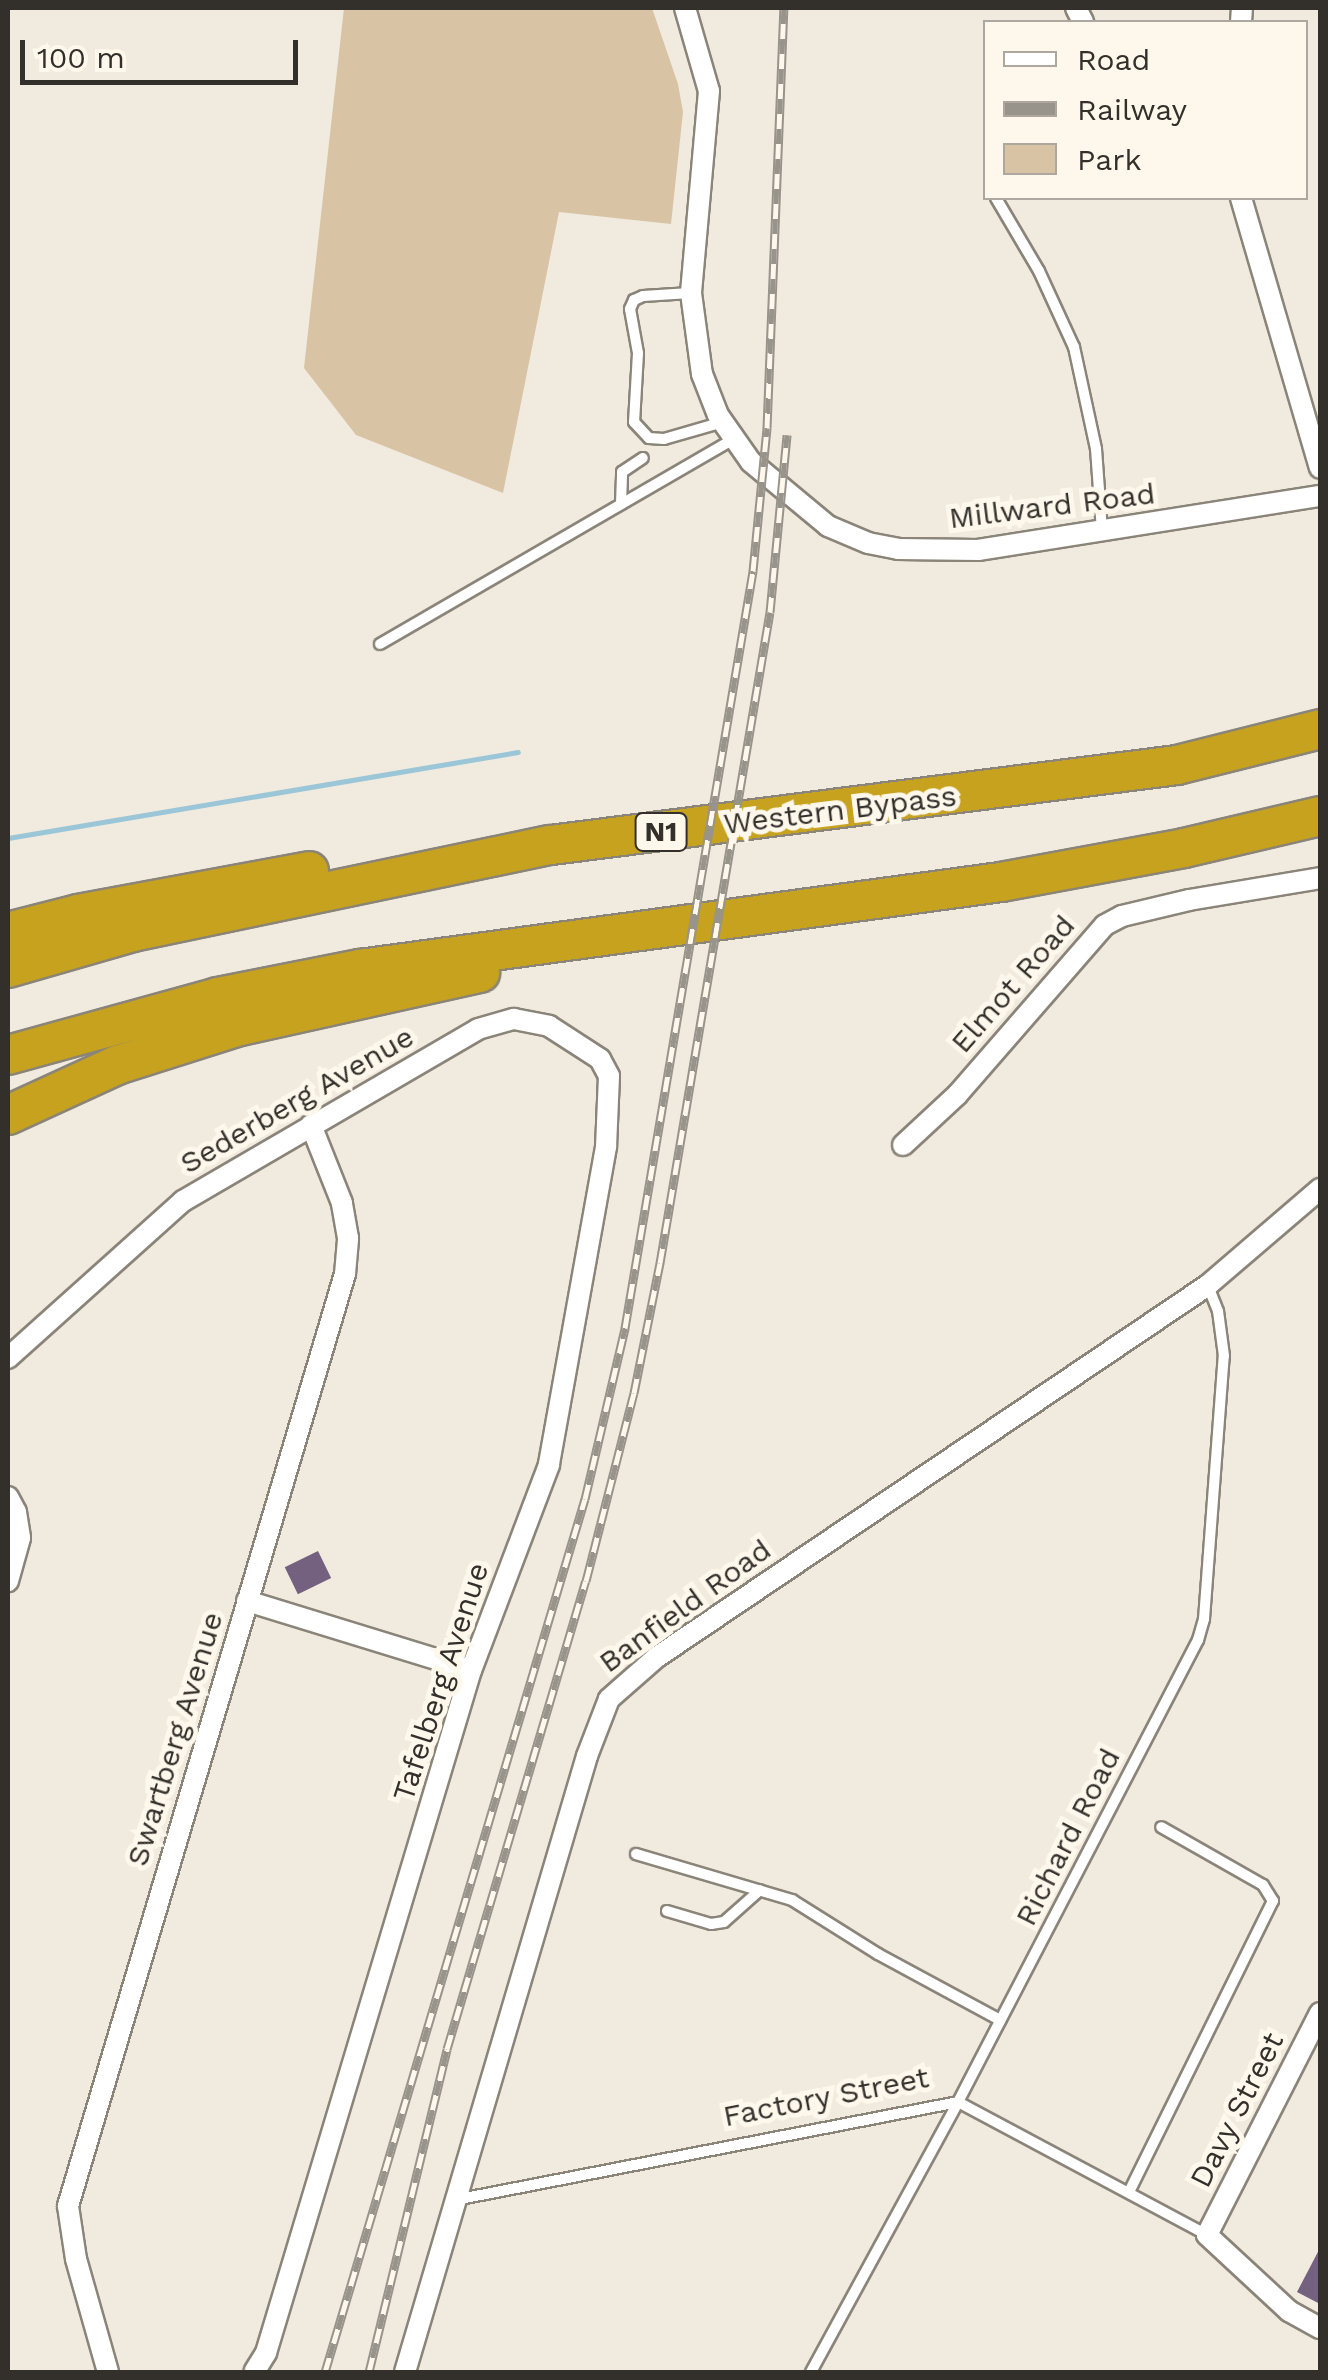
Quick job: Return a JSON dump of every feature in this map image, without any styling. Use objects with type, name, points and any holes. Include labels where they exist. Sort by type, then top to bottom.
[{"type":"highway","name":"Western Bypass","points":[[8,968],[134,932],[551,845],[1177,765],[1320,729]]},
{"type":"highway","points":[[8,1055],[218,997],[360,969],[1002,882],[1184,848],[1320,816]]},
{"type":"highway","points":[[8,932],[78,914],[439,850],[551,845]]},
{"type":"highway","points":[[8,1115],[117,1065],[240,1026],[385,996],[676,924]]},
{"type":"street","name":"Millward Road","points":[[685,8],[709,90],[691,292],[698,361],[729,430],[751,462],[828,526],[868,543],[898,549],[978,550],[1320,496]]},
{"type":"street","points":[[1242,200],[1320,468]]},
{"type":"street","name":"Elmot Road","points":[[902,1145],[957,1095],[1105,925],[1122,916],[1189,900],[1314,878]]},
{"type":"street","name":"Sederberg Avenue","points":[[8,1358],[183,1201],[494,1022],[514,1020],[549,1026]]},
{"type":"street","name":"Tafelberg Avenue","points":[[254,2372],[266,2353],[471,1670],[549,1464],[606,1147],[609,1076],[600,1059],[549,1026]]},
{"type":"street","name":"Swartberg Avenue","points":[[108,2372],[76,2260],[70,2195],[344,1274],[348,1238],[342,1203],[311,1124]]},
{"type":"street","name":"Banfield Road","points":[[405,2372],[460,2198],[587,1756],[617,1689],[656,1657],[1208,1285],[1320,1189]]},
{"type":"street","points":[[8,1497],[16,1512],[20,1538],[8,1581]]},
{"type":"street","points":[[248,1601],[471,1670]]},
{"type":"street","name":"Davy Street","points":[[1207,2235],[1320,2013]]},
{"type":"street","name":"Factory Street","points":[[1207,2235],[1289,2311],[1320,2328]]},
{"type":"lane","points":[[997,200],[1039,271],[1074,347],[1096,449],[1102,532]]},
{"type":"lane","points":[[691,292],[643,296],[634,300],[630,309],[638,353],[634,422],[649,438],[664,440],[729,430]]},
{"type":"lane","points":[[380,644],[620,504],[729,430]]},
{"type":"lane","points":[[620,504],[622,472],[643,458]]},
{"type":"lane","name":"Richard Road","points":[[811,2372],[958,2102],[1202,1628],[1224,1356],[1218,1311],[1208,1285]]},
{"type":"lane","points":[[1129,2192],[1273,1901],[1264,1885],[1161,1827]]},
{"type":"lane","points":[[636,1854],[760,1890],[813,1910],[878,1954],[1000,2020]]},
{"type":"lane","points":[[668,1911],[711,1924],[724,1922],[760,1890]]},
{"type":"lane","name":"Factory Street","points":[[460,2198],[958,2102],[1207,2235]]},
{"type":"green space","points":[[344,8],[652,8],[678,84],[683,112],[671,224],[559,212],[503,493],[356,435],[304,368]]},
{"type":"building","points":[[318,1551],[331,1578],[298,1594],[285,1567]]},
{"type":"building","points":[[1320,2248],[1320,2304],[1297,2292]]},
{"type":"waterway","points":[[8,838],[518,752]]},
{"type":"railway","points":[[325,2372],[585,1499],[625,1328],[753,571],[767,428],[784,8]]},
{"type":"railway","points":[[369,2372],[447,2049],[586,1581],[634,1393],[660,1263],[770,612],[787,435]]}]
